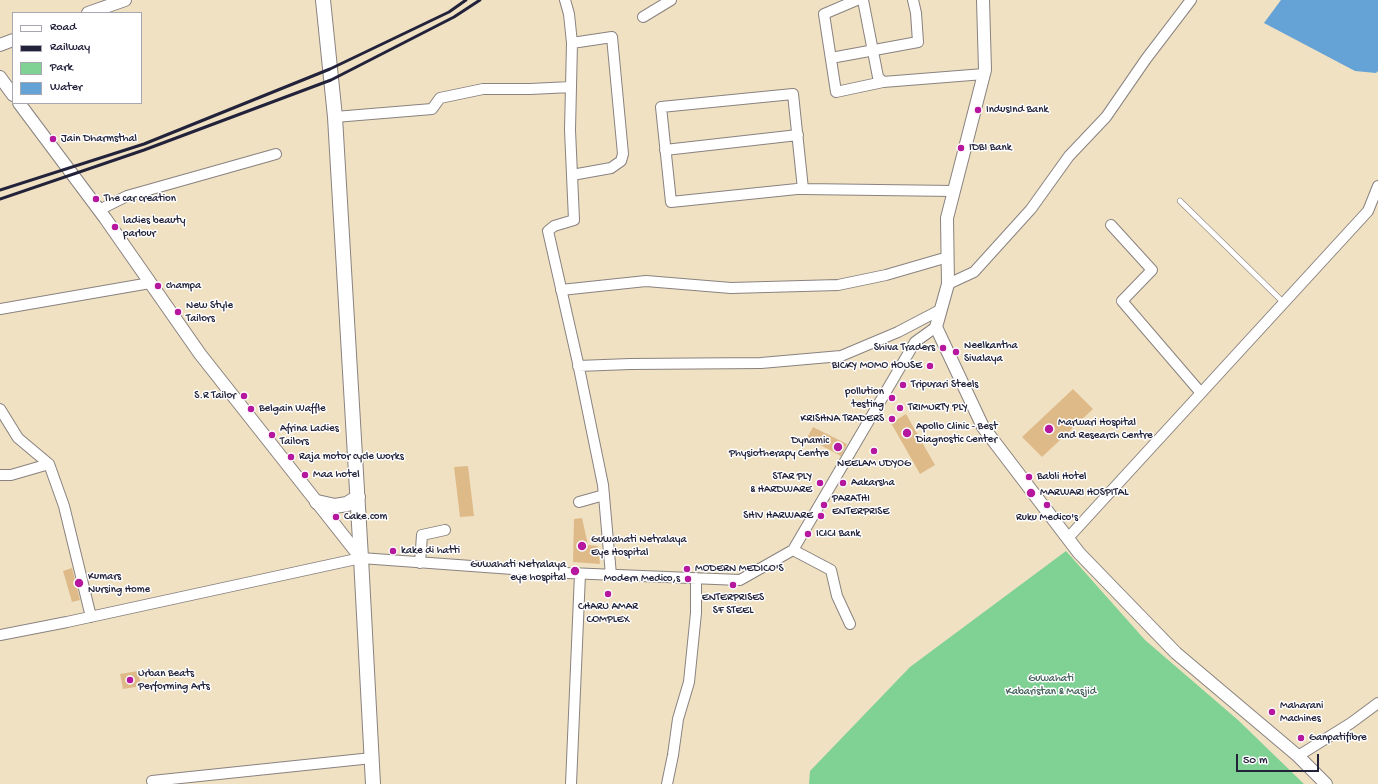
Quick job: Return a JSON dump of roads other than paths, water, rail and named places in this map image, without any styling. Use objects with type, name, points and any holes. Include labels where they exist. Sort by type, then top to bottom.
[{"type":"main road","points":[[323,0],[334,117],[358,496],[373,784]]},
{"type":"main road","points":[[317,502],[335,506],[347,504],[358,496]]},
{"type":"street","points":[[91,12],[125,0]]},
{"type":"street","points":[[565,0],[569,14],[572,44],[570,130],[574,220],[554,226],[548,230],[603,485],[611,575]]},
{"type":"street","points":[[643,17],[672,0]]},
{"type":"street","points":[[857,0],[824,14],[836,92],[883,82],[984,74]]},
{"type":"street","points":[[863,0],[878,77],[883,82]]},
{"type":"street","points":[[831,58],[918,42],[916,13],[913,0]]},
{"type":"street","points":[[983,0],[985,70],[947,218],[948,284],[936,327],[983,427],[1079,553],[1176,653],[1298,756],[1326,784]]},
{"type":"street","points":[[948,284],[974,272],[1031,209],[1069,156],[1106,117],[1146,59],[1191,0]]},
{"type":"street","points":[[572,44],[612,37],[623,154],[621,161],[611,168],[572,175]]},
{"type":"street","points":[[0,45],[12,40]]},
{"type":"street","points":[[0,77],[12,94]]},
{"type":"street","points":[[334,117],[432,109],[440,98],[483,89],[571,87]]},
{"type":"street","points":[[803,189],[793,94],[661,107],[671,202],[803,189],[954,191]]},
{"type":"street","points":[[20,104],[99,210],[200,354],[361,558]]},
{"type":"street","points":[[665,150],[798,135]]},
{"type":"street","points":[[99,210],[127,196],[276,154]]},
{"type":"street","points":[[1068,538],[1368,211],[1378,186]]},
{"type":"street","points":[[1111,225],[1152,270],[1122,301],[1201,393]]},
{"type":"street","points":[[561,290],[646,281],[731,288],[838,285],[948,257]]},
{"type":"street","points":[[0,309],[150,283]]},
{"type":"street","points":[[578,366],[761,363],[841,356],[898,332],[940,310]]},
{"type":"street","points":[[0,635],[91,617],[361,558],[580,574],[740,580],[793,550],[915,342],[936,327]]},
{"type":"street","points":[[0,409],[18,438],[49,464],[64,506],[91,617]]},
{"type":"street","points":[[0,474],[11,475],[49,464]]},
{"type":"street","points":[[578,502],[604,495]]},
{"type":"street","points":[[420,563],[422,535],[445,530]]},
{"type":"street","points":[[793,550],[831,570],[837,596],[850,624]]},
{"type":"street","points":[[571,784],[580,574]]},
{"type":"street","points":[[667,784],[673,756],[678,719],[689,682],[696,613],[696,578]]},
{"type":"street","points":[[1298,756],[1351,723],[1378,703]]},
{"type":"street","points":[[152,781],[372,758]]},
{"type":"lane","points":[[1180,200],[1284,303]]},
{"type":"water","points":[[1281,0],[1378,0],[1378,71],[1376,73],[1355,71],[1264,23]]},
{"type":"railway","points":[[0,190],[144,144],[330,69],[449,12],[466,0]]},
{"type":"railway","points":[[0,199],[144,150],[331,80],[454,17],[480,0]]},
{"type":"place","name":"IndusInd Bank","points":[[978,110]]},
{"type":"place","name":"Jain Dharmsthal","points":[[53,139]]},
{"type":"place","name":"IDBI Bank","points":[[961,148]]},
{"type":"place","name":"The car creation","points":[[96,199]]},
{"type":"place","name":"ladies beauty parlour","points":[[115,227]]},
{"type":"place","name":"champa","points":[[158,286]]},
{"type":"place","name":"New Style Tailors","points":[[178,312]]},
{"type":"place","name":"Shiva Traders","points":[[943,348]]},
{"type":"place","name":"Neelkantha Sivalaya","points":[[956,352]]},
{"type":"place","name":"BICKY MOMO HOUSE","points":[[930,366]]},
{"type":"place","name":"Tripurari Steels","points":[[903,385]]},
{"type":"place","name":"S.R Tailor","points":[[244,396]]},
{"type":"place","name":"pollution testing","points":[[892,398]]},
{"type":"place","name":"TRIMURTY PLY","points":[[900,408]]},
{"type":"place","name":"Belgain Waffle","points":[[251,409]]},
{"type":"place","name":"KRISHNA TRADERS","points":[[892,419]]},
{"type":"place","name":"Marwari Hospital and Research Centre","points":[[1049,429]]},
{"type":"place","name":"Apollo Clinic - Best Diagnostic Center","points":[[907,433]]},
{"type":"place","name":"Afrina Ladies Tailors","points":[[272,435]]},
{"type":"place","name":"Dynamic Physiotherapy Centre","points":[[838,447]]},
{"type":"place","name":"NEELAM UDYOG","points":[[874,451]]},
{"type":"place","name":"Raja motor cycle works","points":[[291,457]]},
{"type":"place","name":"Maa hotel","points":[[305,475]]},
{"type":"place","name":"Babli Hotel","points":[[1029,477]]},
{"type":"place","name":"STAR PLY & HARDWARE","points":[[820,483]]},
{"type":"place","name":"Aakarsha","points":[[843,483]]},
{"type":"place","name":"MARWARI HOSPITAL","points":[[1031,493]]},
{"type":"place","name":"PARATHI ENTERPRISE","points":[[824,505]]},
{"type":"place","name":"Ruku Medico's","points":[[1047,505]]},
{"type":"place","name":"SHIV HARWARE","points":[[821,516]]},
{"type":"place","name":"Cake.com","points":[[336,517]]},
{"type":"place","name":"ICICI Bank","points":[[808,534]]},
{"type":"place","name":"Guwahati Netralaya Eye Hospital","points":[[582,546]]},
{"type":"place","name":"kake di hatti","points":[[393,551]]},
{"type":"place","name":"MODERN MEDICO'S","points":[[687,569]]},
{"type":"place","name":"Guwahati Netralaya eye hospital","points":[[575,571]]},
{"type":"place","name":"Modern Medico,s","points":[[688,579]]},
{"type":"place","name":"Kumars Nursing Home","points":[[79,583]]},
{"type":"place","name":"ENTERPRISES SF STEEL","points":[[733,585]]},
{"type":"place","name":"CHARU AMAR COMPLEX","points":[[608,594]]},
{"type":"place","name":"Urban Beats Performing Arts","points":[[130,680]]},
{"type":"place","name":"Maharani Machines","points":[[1272,712]]},
{"type":"place","name":"Ganpatifibre","points":[[1301,738]]},
{"type":"park label","name":"Guwahati Kabaristan & Masjid","points":[[1051,685]]}]
